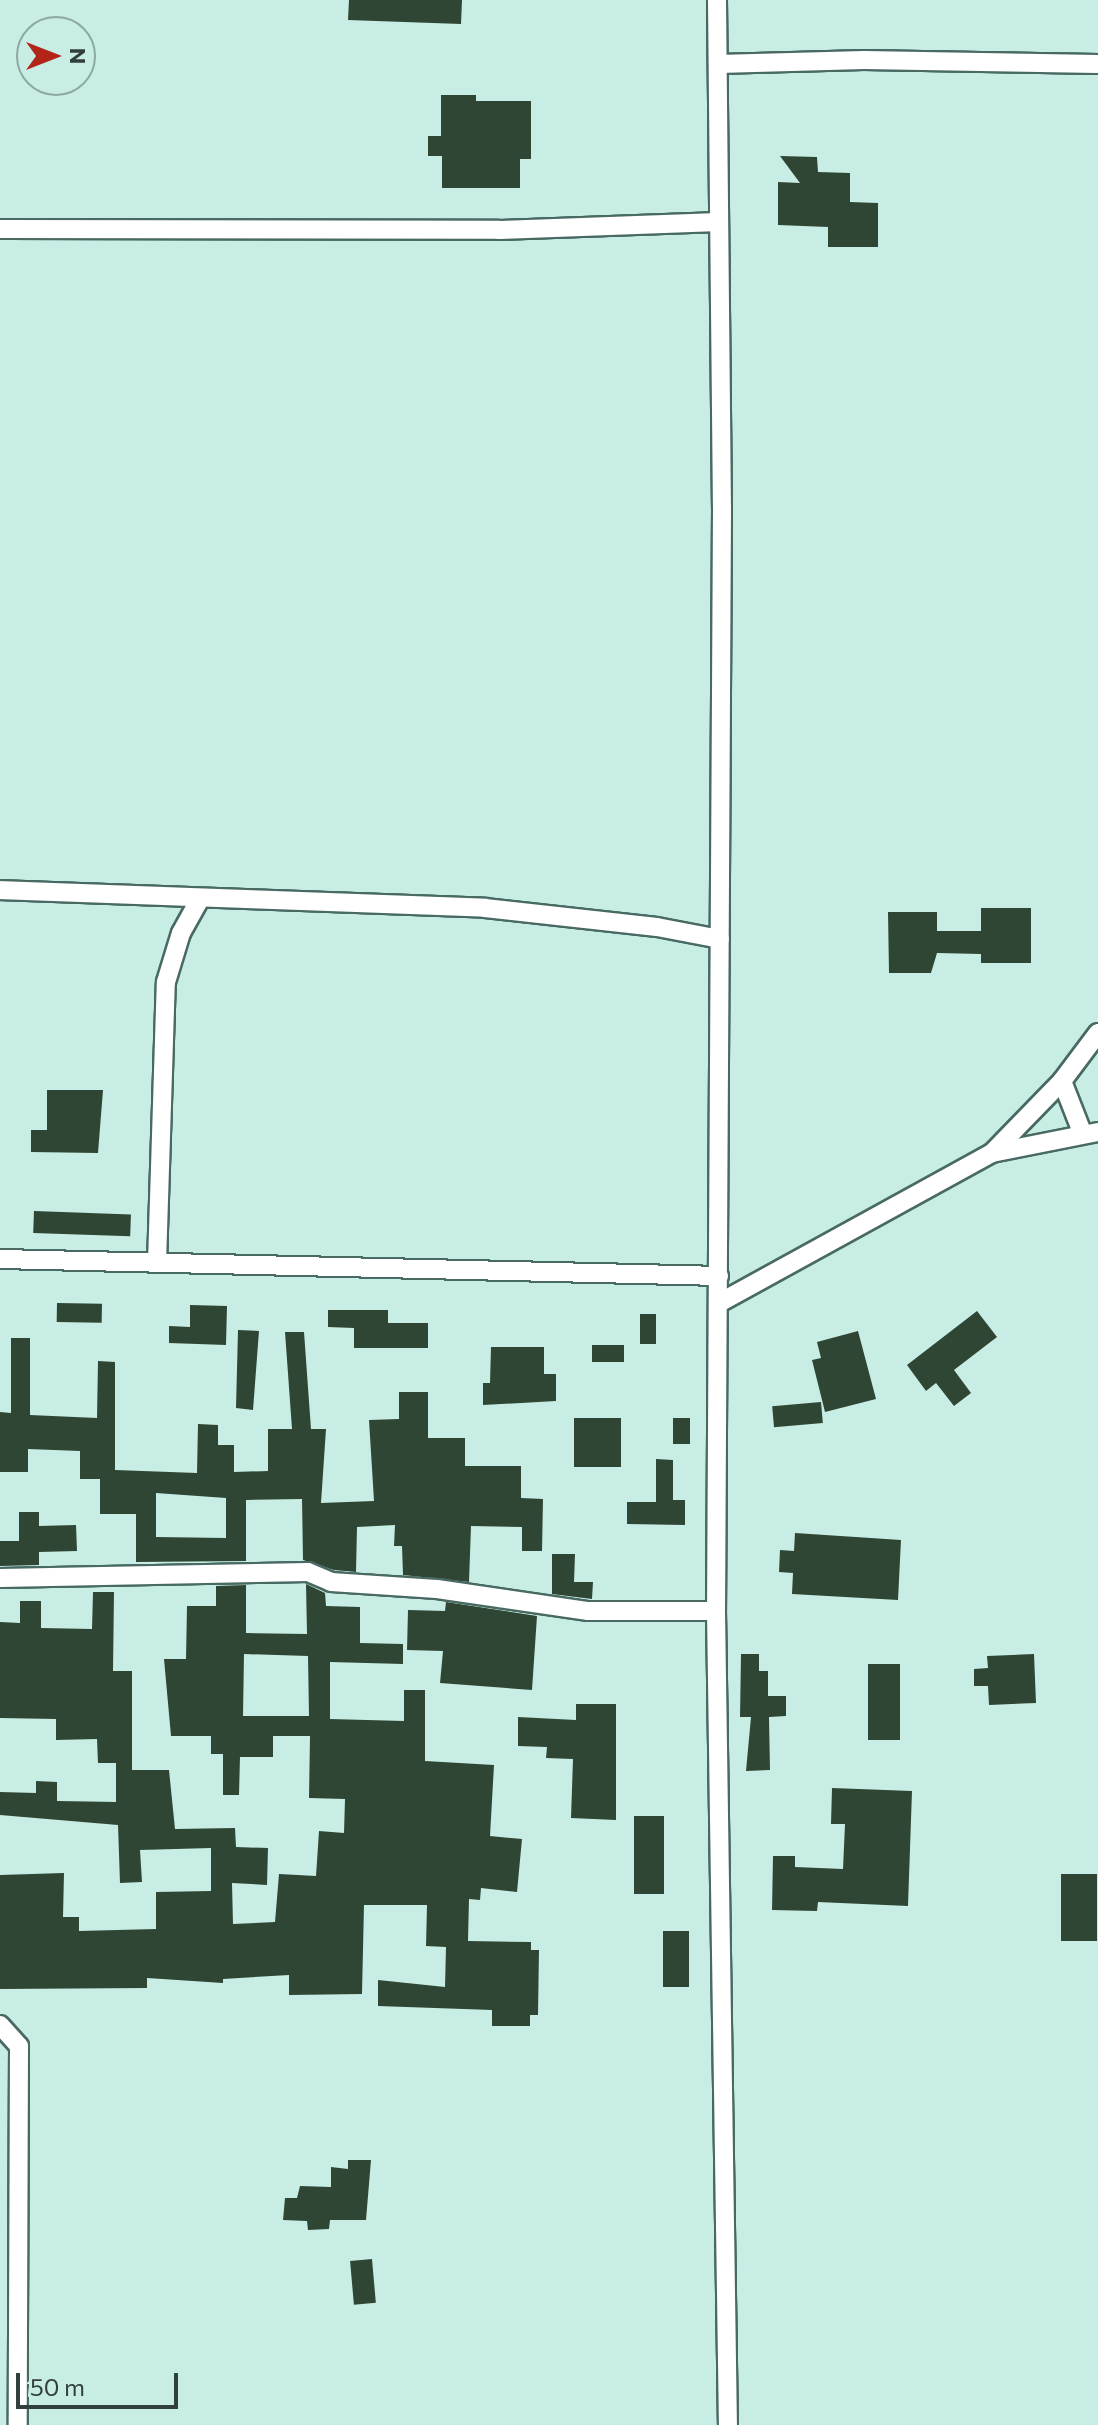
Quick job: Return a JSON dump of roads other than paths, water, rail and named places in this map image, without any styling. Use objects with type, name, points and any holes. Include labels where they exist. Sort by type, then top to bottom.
[{"type":"street","points":[[717,0],[720,939],[716,1611],[728,2425]]},
{"type":"street","points":[[718,64],[864,60],[1098,64]]},
{"type":"street","points":[[0,229],[499,230],[719,222]]},
{"type":"street","points":[[0,890],[199,900],[485,908],[657,927],[720,939]]},
{"type":"street","points":[[157,1263],[166,982],[181,933],[199,900]]},
{"type":"street","points":[[992,1153],[1062,1081],[1098,1033]]},
{"type":"street","points":[[719,1303],[992,1153],[1090,1132],[1062,1081]]},
{"type":"street","points":[[0,1259],[719,1276]]},
{"type":"street","points":[[0,1578],[308,1572],[331,1582],[437,1589],[588,1611],[716,1611]]},
{"type":"street","points":[[0,2025],[19,2046],[18,2425]]}]
